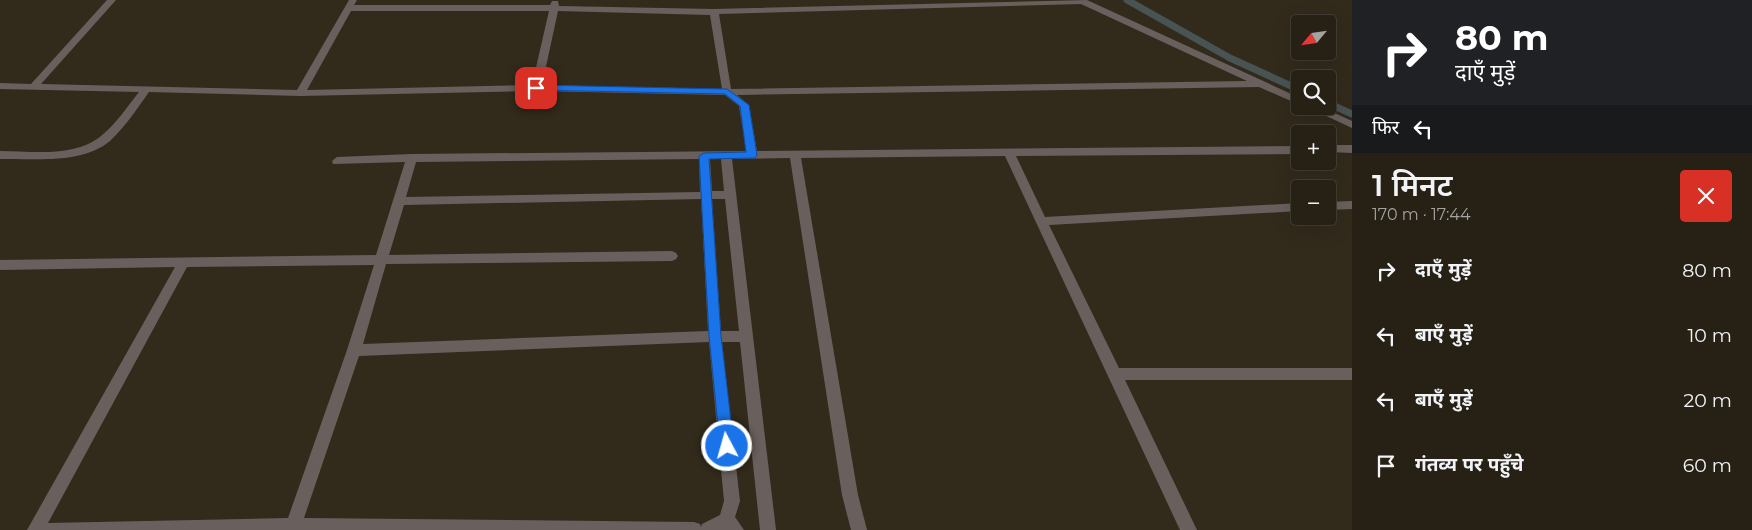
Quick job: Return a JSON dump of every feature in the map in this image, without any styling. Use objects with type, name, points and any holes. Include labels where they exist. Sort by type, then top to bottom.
[{"type":"street","points":[[34,86],[112,0]]},
{"type":"street","points":[[300,93],[351,4],[554,4],[714,12],[1082,1],[1291,98]]},
{"type":"street","points":[[536,88],[554,4]]},
{"type":"street","points":[[714,12],[727,92],[744,105],[752,155]]},
{"type":"street","points":[[0,87],[34,86],[300,93],[536,88],[727,92],[1259,84]]},
{"type":"street","points":[[0,154],[67,153],[95,146],[106,139],[146,90]]},
{"type":"street","points":[[1330,115],[1352,125]]},
{"type":"street","points":[[1336,149],[1352,149]]},
{"type":"street","points":[[337,161],[412,158],[1291,150]]},
{"type":"street","points":[[1009,153],[1189,530]]},
{"type":"street","points":[[795,155],[850,495],[859,530]]},
{"type":"street","points":[[704,156],[715,336],[732,501],[731,525],[708,530]]},
{"type":"street","points":[[726,156],[768,530]]},
{"type":"street","points":[[292,528],[354,350],[412,158]]},
{"type":"street","points":[[399,201],[730,195]]},
{"type":"street","points":[[1336,205],[1352,204]]},
{"type":"street","points":[[1041,222],[1291,208]]},
{"type":"street","points":[[0,266],[672,256]]},
{"type":"street","points":[[35,530],[184,262]]},
{"type":"street","points":[[354,350],[715,336],[746,337]]},
{"type":"street","points":[[1113,374],[1352,374]]},
{"type":"street","points":[[50,530],[292,528],[694,530]]},
{"type":"waterway","points":[[1127,0],[1230,58],[1291,86]]},
{"type":"waterway","points":[[1336,107],[1352,114]]},
{"type":"route","points":[[536,88],[727,92],[744,105],[752,155],[704,156],[715,336],[727,446]]}]
